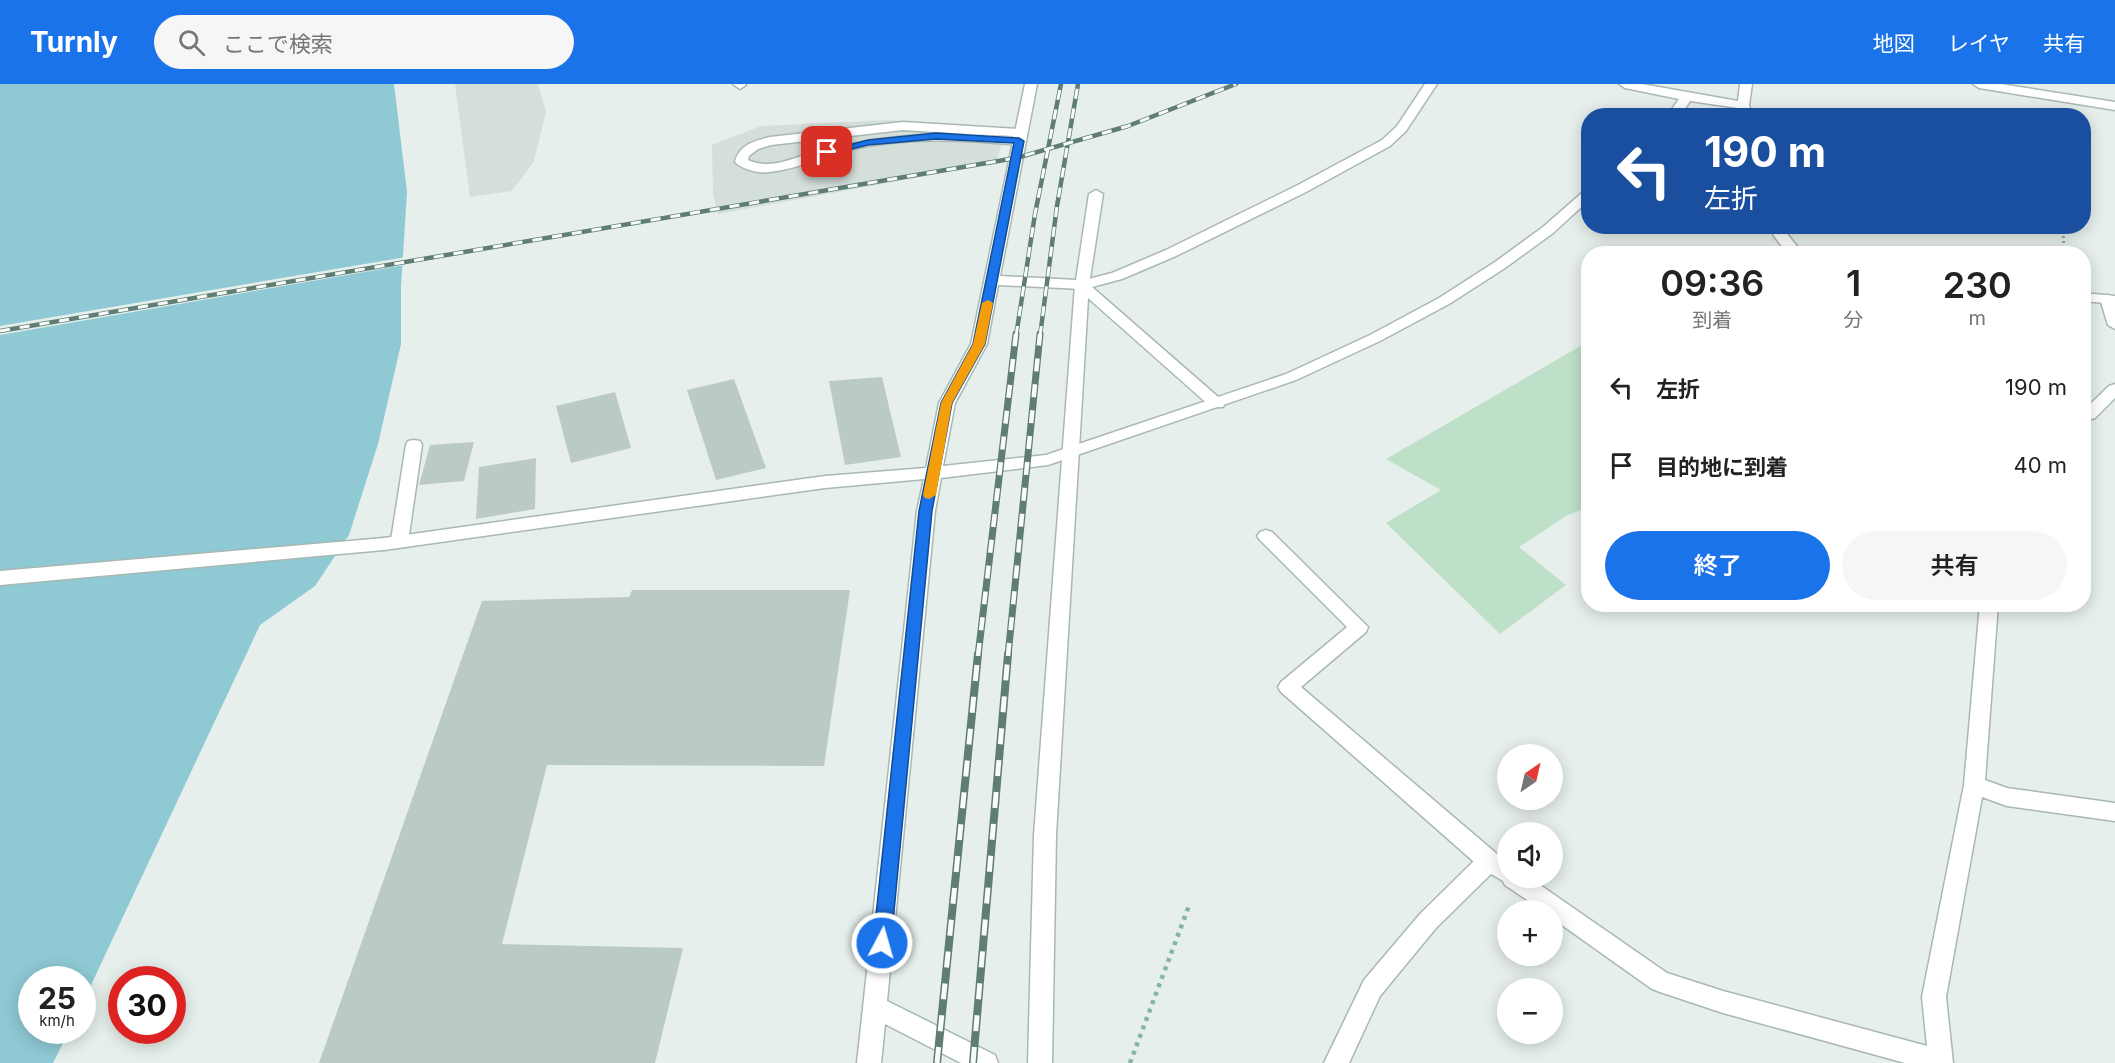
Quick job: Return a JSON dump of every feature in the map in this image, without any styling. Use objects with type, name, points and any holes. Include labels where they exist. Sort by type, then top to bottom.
[{"type":"street","points":[[869,1063],[926,511],[946,403],[979,344],[1031,84]]},
{"type":"street","points":[[993,280],[1082,285],[1117,276],[1171,253],[1301,189],[1386,143],[1402,128],[1431,84]]},
{"type":"street","points":[[1624,84],[1638,85],[1735,108]]},
{"type":"street","points":[[1744,108],[1746,84]]},
{"type":"street","points":[[1979,84],[2115,106]]},
{"type":"street","points":[[1679,108],[1687,97]]},
{"type":"street","points":[[903,126],[1019,137],[903,138],[868,142],[767,169],[741,162],[743,154],[754,146],[770,141],[876,128],[903,126]]},
{"type":"street","points":[[1040,1063],[1045,835],[1082,285],[1096,194]]},
{"type":"street","points":[[0,578],[392,543],[825,482],[1048,460],[1301,372],[1375,338],[1444,301],[1500,265],[1548,230],[1581,201]]},
{"type":"street","points":[[1780,234],[1789,246]]},
{"type":"street","points":[[1082,285],[1217,403]]},
{"type":"street","points":[[2091,298],[2111,300],[2115,325]]},
{"type":"street","points":[[2091,412],[2115,388]]},
{"type":"street","points":[[392,543],[414,445]]},
{"type":"street","points":[[1266,536],[1359,627],[1288,687],[1497,866]]},
{"type":"street","points":[[1527,888],[1660,981],[1723,1002],[1941,1062],[1934,997],[1974,785],[1988,612]]},
{"type":"street","points":[[1974,785],[2007,796],[2115,812]]},
{"type":"street","points":[[1336,1063],[1372,988],[1428,921],[1497,868]]},
{"type":"street","points":[[875,1007],[986,1063]]},
{"type":"path","points":[[1130,1063],[1191,903]]},
{"type":"shaded area","points":[[455,84],[538,84],[546,112],[534,161],[512,191],[470,197]]},
{"type":"shaded area","points":[[887,120],[1007,128],[996,163],[718,214],[713,194],[712,145],[761,126]]},
{"type":"green space","points":[[1581,346],[1581,510],[1566,516],[1519,547],[1566,585],[1500,634],[1386,523],[1441,490],[1386,459]]},
{"type":"water","points":[[0,84],[394,84],[407,192],[401,287],[401,344],[378,444],[349,535],[315,586],[260,625],[96,974],[96,966],[18,966],[18,1044],[62,1044],[53,1063],[0,1063]]},
{"type":"pier","points":[[406,257],[405,265],[0,335],[0,326]]},
{"type":"building","points":[[882,377],[901,457],[845,465],[829,381]]},
{"type":"building","points":[[734,379],[766,468],[716,480],[687,390]]},
{"type":"building","points":[[615,392],[631,448],[571,463],[556,406]]},
{"type":"building","points":[[474,442],[464,481],[419,485],[430,445]]},
{"type":"building","points":[[536,458],[535,509],[476,519],[479,467]]},
{"type":"building","points":[[632,590],[850,590],[824,766],[547,765],[502,944],[683,948],[655,1063],[319,1063],[482,601],[629,597]]},
{"type":"railway","points":[[1048,149],[1061,84]]},
{"type":"railway","points":[[1068,143],[1078,84]]},
{"type":"railway","points":[[1068,143],[1128,126],[1236,84]]},
{"type":"railway","points":[[1040,336],[1068,143]]},
{"type":"railway","points":[[1048,149],[1068,143]]},
{"type":"railway","points":[[0,331],[1016,158],[1048,149]]},
{"type":"railway","points":[[1016,336],[1035,214],[1048,149]]},
{"type":"railway","points":[[978,656],[1016,334]]},
{"type":"railway","points":[[1008,656],[1040,334]]},
{"type":"railway","points":[[937,1063],[978,654]]},
{"type":"railway","points":[[973,1063],[1008,654]]},
{"type":"slow traffic","points":[[929,495],[946,403],[979,344],[988,303]]},
{"type":"route","points":[[827,152],[868,142],[936,136],[1019,141],[984,325],[979,344],[946,403],[926,511],[882,943]]}]
